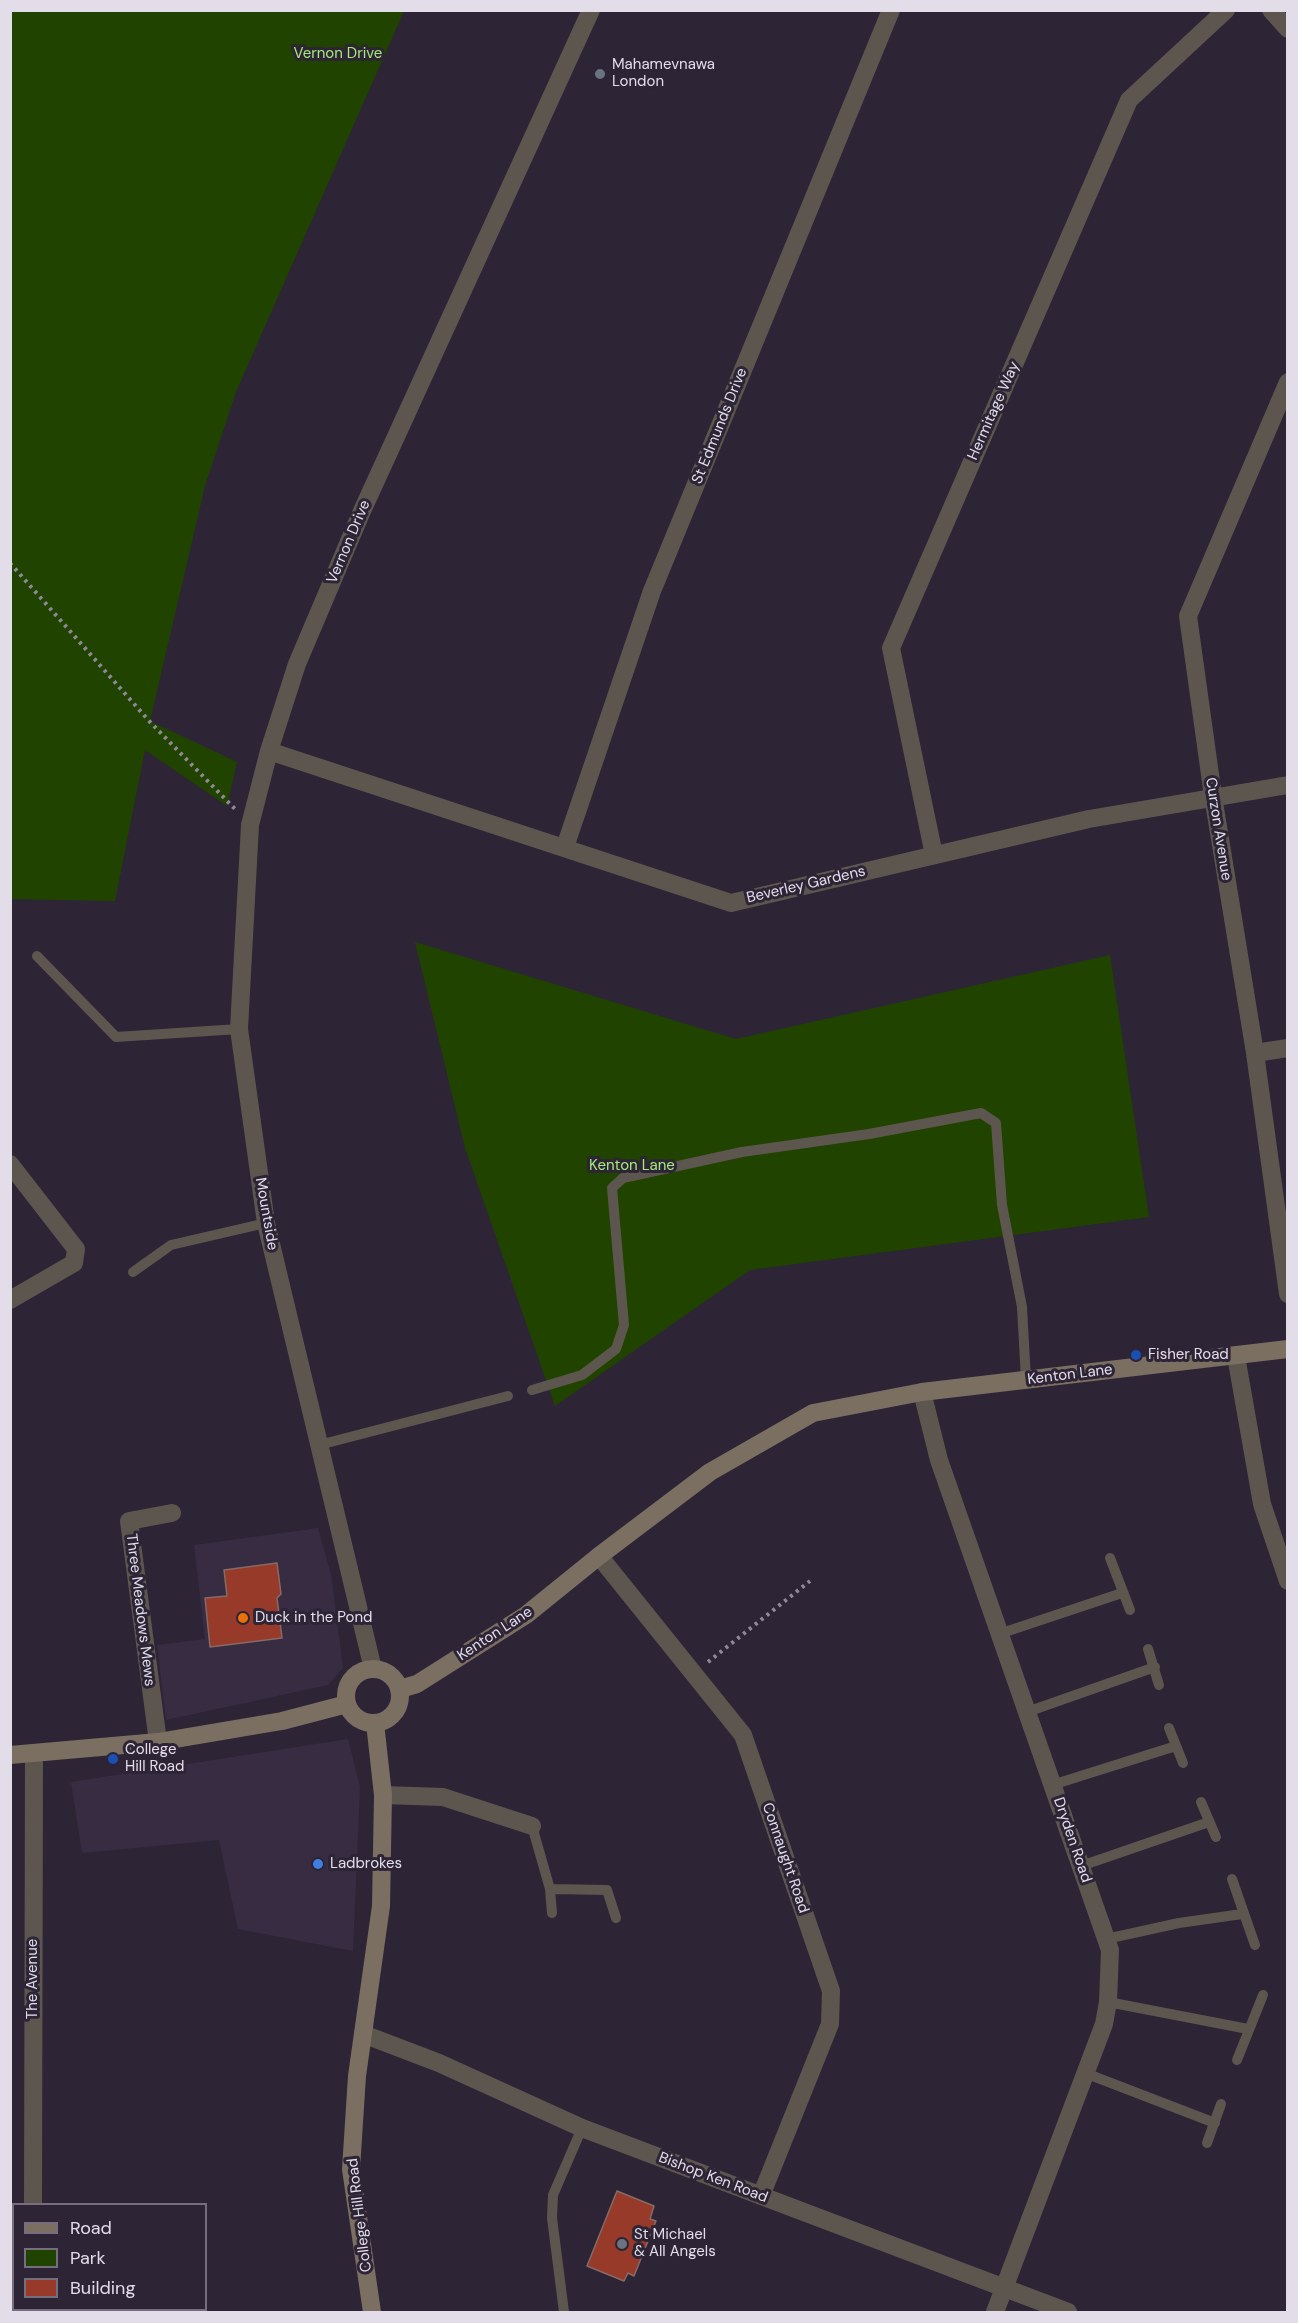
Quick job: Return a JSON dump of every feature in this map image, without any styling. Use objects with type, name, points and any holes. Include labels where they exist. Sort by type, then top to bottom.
[{"type":"street","name":"Vernon Drive","points":[[269,752],[297,664],[362,511],[591,10]]},
{"type":"street","name":"St Edmunds Drive","points":[[565,847],[652,591],[891,10]]},
{"type":"street","name":"Hermitage Way","points":[[934,855],[891,648],[1129,100],[1226,10]]},
{"type":"street","points":[[1270,10],[1287,29]]},
{"type":"street","name":"Curzon Avenue","points":[[1287,382],[1188,616],[1213,796],[1255,1053],[1287,1294]]},
{"type":"street","name":"Mountside","points":[[269,752],[250,825],[239,1029],[266,1223],[373,1669]]},
{"type":"street","name":"Beverley Gardens","points":[[269,752],[731,903],[1089,819],[1287,785]]},
{"type":"street","points":[[1255,1053],[1287,1048]]},
{"type":"street","points":[[10,1164],[76,1249],[74,1263],[10,1300]]},
{"type":"street","name":"Kenton Lane","points":[[400,1689],[417,1684],[526,1615],[599,1556],[710,1473],[813,1413],[922,1392],[1236,1356],[1287,1348]]},
{"type":"street","points":[[1236,1356],[1262,1504],[1287,1581]]},
{"type":"street","name":"Dryden Road","points":[[922,1392],[939,1460],[1110,1950],[1108,2002],[1104,2024],[995,2313]]},
{"type":"street","name":"Three Meadows Mews","points":[[158,1742],[129,1521],[172,1513]]},
{"type":"street","name":"Connaught Road","points":[[599,1556],[743,1735],[831,1991],[830,2024],[761,2196]]},
{"type":"street","points":[[373,1669],[390,1674],[400,1689],[401,1697],[396,1712],[383,1722],[375,1724],[355,1716],[347,1704],[346,1695],[352,1680],[365,1670],[373,1669]]},
{"type":"street","points":[[10,1755],[158,1742],[282,1721],[347,1704]]},
{"type":"street","name":"College Hill Road","points":[[372,2313],[351,2169],[357,2076],[381,1906],[383,1795],[375,1724]]},
{"type":"street","name":"The Avenue","points":[[33,2203],[34,1753]]},
{"type":"street","points":[[383,1795],[443,1797],[532,1826]]},
{"type":"street","name":"Bishop Ken Road","points":[[363,2034],[439,2063],[582,2128],[1068,2313]]},
{"type":"lane","points":[[37,957],[116,1037],[239,1029]]},
{"type":"lane","points":[[532,1390],[582,1376],[616,1349],[624,1325],[612,1188],[623,1178],[742,1152],[869,1134],[981,1113],[996,1123],[1002,1204],[1022,1307],[1026,1380]]},
{"type":"lane","points":[[133,1272],[171,1245],[266,1223]]},
{"type":"lane","points":[[319,1445],[508,1396]]},
{"type":"lane","points":[[1110,1558],[1130,1610]]},
{"type":"lane","points":[[999,1634],[1122,1593]]},
{"type":"lane","points":[[1148,1649],[1159,1685]]},
{"type":"lane","points":[[1027,1712],[1155,1666]]},
{"type":"lane","points":[[1169,1728],[1183,1763]]},
{"type":"lane","points":[[1052,1785],[1176,1746]]},
{"type":"lane","points":[[1201,1802],[1216,1837]]},
{"type":"lane","points":[[1081,1866],[1209,1822]]},
{"type":"lane","points":[[532,1826],[550,1889],[552,1913]]},
{"type":"lane","points":[[1232,1879],[1242,1914],[1255,1946]]},
{"type":"lane","points":[[550,1889],[608,1890],[616,1918]]},
{"type":"lane","points":[[1106,1939],[1179,1923],[1242,1914]]},
{"type":"lane","points":[[1237,2060],[1263,1995]]},
{"type":"lane","points":[[1108,2002],[1248,2029]]},
{"type":"lane","points":[[1085,2073],[1215,2123]]},
{"type":"lane","points":[[1207,2143],[1221,2104]]},
{"type":"lane","points":[[564,2313],[552,2218],[553,2195],[582,2128]]},
{"type":"path","points":[[10,563],[150,722],[250,825]]},
{"type":"path","points":[[694,1673],[810,1581]]},
{"type":"shaded area","points":[[318,1528],[331,1574],[343,1668],[328,1685],[166,1720],[157,1645],[205,1639],[194,1545]]},
{"type":"shaded area","points":[[348,1739],[360,1787],[353,1951],[238,1929],[219,1840],[82,1853],[71,1782]]},
{"type":"green space","points":[[11,10],[404,11],[236,392],[205,486],[150,721],[237,762],[227,806],[145,750],[115,901],[11,899]]},
{"type":"green space","name":"Kenton Lane","points":[[415,942],[736,1039],[1110,955],[1149,1217],[750,1270],[555,1406],[465,1148]]},
{"type":"building","name":"Duck in the Pond","points":[[277,1563],[281,1594],[277,1598],[282,1638],[210,1647],[205,1598],[227,1596],[224,1570]]},
{"type":"building","name":"St Michael & All Angels","points":[[617,2191],[654,2206],[650,2219],[656,2221],[634,2276],[628,2273],[624,2281],[587,2266]]},
{"type":"place","name":"Mahamevnawa London","points":[[600,74]]},
{"type":"place","name":"Fisher Road","points":[[1136,1355]]},
{"type":"place","name":"Duck in the Pond","points":[[243,1618]]},
{"type":"place","name":"College Hill Road","points":[[113,1759]]},
{"type":"place","name":"Ladbrokes","points":[[318,1864]]},
{"type":"place","name":"St Michael & All Angels","points":[[622,2244]]}]
